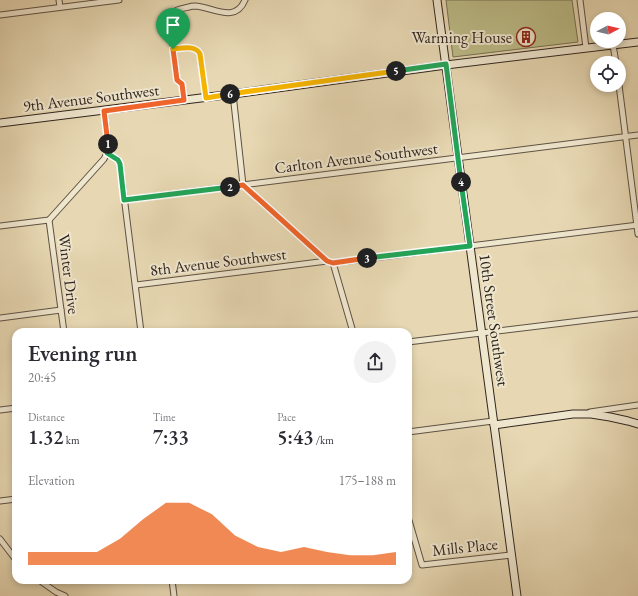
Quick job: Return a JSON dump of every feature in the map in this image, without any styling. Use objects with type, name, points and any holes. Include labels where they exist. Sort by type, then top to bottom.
[{"type":"street","points":[[59,0],[60,7]]},
{"type":"street","points":[[0,16],[119,0]]},
{"type":"street","points":[[184,100],[182,84],[177,80],[169,15],[180,8],[194,6],[224,13],[235,12],[242,7],[245,0]]},
{"type":"street","name":"10th Street Southwest","points":[[437,0],[517,596]]},
{"type":"street","points":[[580,0],[586,48]]},
{"type":"street","name":"9th Avenue Southwest","points":[[626,43],[638,42]]},
{"type":"street","points":[[173,49],[185,48],[196,49],[199,51],[206,98]]},
{"type":"street","name":"9th Avenue Southwest","points":[[0,123],[206,98],[446,64],[590,48]]},
{"type":"street","points":[[620,92],[638,234]]},
{"type":"street","points":[[233,94],[243,185],[330,262],[352,328]]},
{"type":"street","points":[[0,226],[49,220],[104,159],[109,146],[104,111]]},
{"type":"street","name":"Carlton Avenue Southwest","points":[[124,200],[638,135]]},
{"type":"street","points":[[107,153],[118,160],[120,164],[141,328]]},
{"type":"street","name":"Winter Drive","points":[[49,220],[63,328]]},
{"type":"street","name":"8th Avenue Southwest","points":[[136,285],[637,225]]},
{"type":"street","points":[[0,318],[61,310]]},
{"type":"street","points":[[412,342],[638,314]]},
{"type":"street","points":[[412,432],[573,414],[638,405]]},
{"type":"street","points":[[0,410],[12,408]]},
{"type":"street","points":[[573,414],[592,414],[638,424]]},
{"type":"street","points":[[0,501],[12,500]]},
{"type":"street","name":"Mills Place","points":[[412,533],[422,565],[511,555]]},
{"type":"street","points":[[0,539],[12,555]]},
{"type":"street","points":[[45,584],[65,596]]},
{"type":"street","points":[[172,584],[174,596]]},
{"type":"green space","points":[[446,0],[572,0],[578,42],[453,57]]},
{"type":"place","name":"Warming House","points":[[526,37]]},
{"type":"route","points":[[185,48],[196,49],[199,51],[206,98],[446,64],[470,246],[333,263],[327,261],[243,185],[124,200],[120,164],[118,160],[107,153],[109,146],[104,111],[184,100],[182,84],[177,80],[173,49],[185,48]]}]
